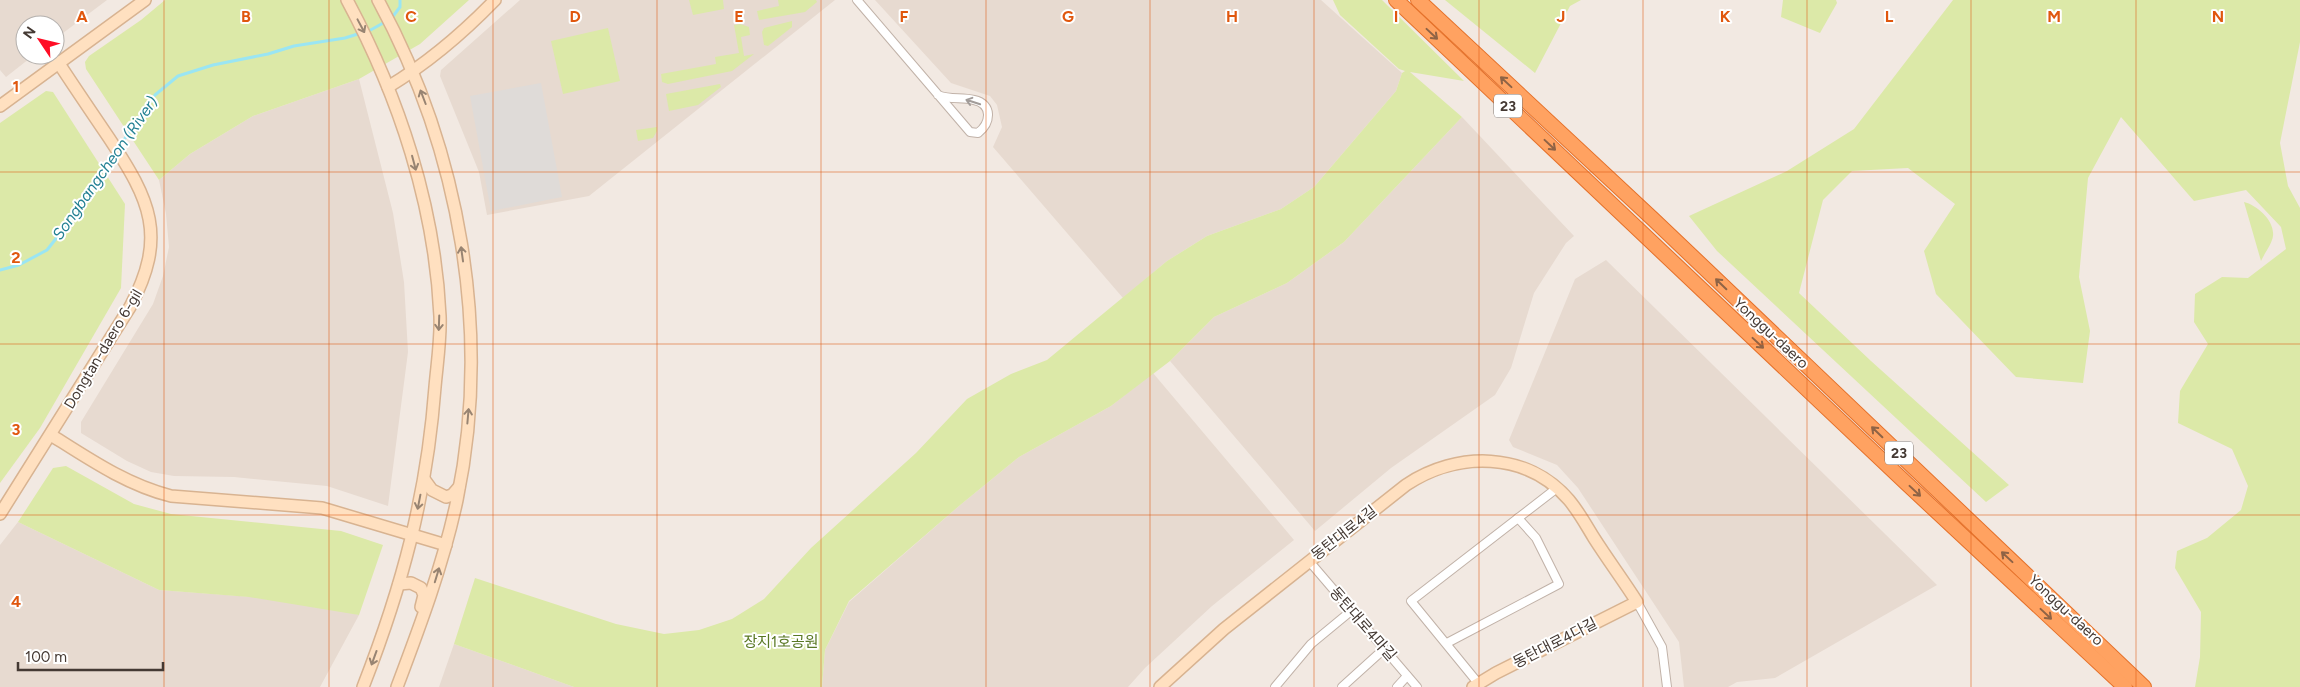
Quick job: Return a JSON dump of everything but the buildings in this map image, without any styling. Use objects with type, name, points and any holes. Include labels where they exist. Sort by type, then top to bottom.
[{"type":"highway","name":"Yonggu-daero","points":[[1396,0],[1646,238],[2125,687]]},
{"type":"highway","name":"Yonggu-daero","points":[[1418,0],[1654,220],[2146,687]]},
{"type":"street","points":[[65,57],[145,0]]},
{"type":"street","points":[[347,0],[375,52],[411,151],[428,222],[436,266],[440,318],[432,423],[424,479],[400,584],[363,687]]},
{"type":"street","points":[[378,0],[413,72],[434,127],[446,170],[464,265],[470,346],[466,440],[459,488],[446,545],[397,687]]},
{"type":"street","points":[[388,87],[413,72],[452,41],[495,0]]},
{"type":"street","points":[[856,0],[938,95],[970,132],[978,133],[988,123],[989,112],[976,100],[948,99],[938,95]]},
{"type":"street","points":[[0,106],[54,65]]},
{"type":"street","name":"Dongtan-daero 6-gil","points":[[0,514],[130,307],[141,287],[147,268],[150,239],[148,209],[143,194],[130,170],[60,65]]},
{"type":"street","points":[[51,435],[131,483],[149,490],[171,496],[322,508],[446,545]]},
{"type":"street","name":"동탄대로4길","points":[[1160,687],[1224,629],[1406,485],[1421,475],[1440,467],[1464,461],[1487,460],[1506,462],[1532,472],[1557,488],[1581,515],[1637,602]]},
{"type":"street","points":[[424,479],[439,495],[446,497],[452,495],[459,488]]},
{"type":"street","points":[[1476,685],[1447,643],[1411,601],[1557,488]]},
{"type":"street","points":[[1447,643],[1559,584],[1536,538],[1518,518]]},
{"type":"street","name":"동탄대로4마길","points":[[1309,561],[1417,687]]},
{"type":"street","points":[[400,584],[411,583],[417,585],[421,588],[424,595],[415,638]]},
{"type":"street","points":[[1637,602],[1662,647],[1667,687]]},
{"type":"street","name":"동탄대로4다길","points":[[1476,685],[1637,602]]},
{"type":"street","points":[[1275,687],[1311,644],[1351,611]]},
{"type":"street","points":[[1342,687],[1384,649]]},
{"type":"street","points":[[1398,687],[1408,676]]},
{"type":"shaded area","points":[[0,0],[107,0],[65,32],[65,15],[15,15],[15,65],[21,65],[6,77],[0,70]]},
{"type":"shaded area","points":[[520,0],[835,0],[589,196],[487,215],[479,172],[440,76],[441,70]]},
{"type":"shaded area","points":[[875,0],[1321,0],[1402,73],[1396,91],[1314,187],[1281,209],[1207,236],[1167,261],[1123,298],[993,147],[1002,127],[997,105],[990,96],[951,83]]},
{"type":"shaded area","points":[[359,79],[393,213],[404,282],[408,352],[388,506],[327,486],[234,477],[174,476],[151,472],[127,461],[81,433],[81,422],[153,304],[163,276],[169,247],[166,214],[159,180],[190,154],[253,116]]},
{"type":"shaded area","points":[[541,83],[562,197],[491,211],[470,96]]},
{"type":"shaded area","points":[[1462,117],[1574,236],[1566,243],[1534,293],[1511,368],[1495,395],[1391,468],[1315,531],[1170,361],[1214,317],[1287,283],[1344,242]]},
{"type":"shaded area","points":[[1606,260],[1937,585],[1775,678],[1737,682],[1728,687],[1684,687],[1679,642],[1578,488],[1557,465],[1513,447],[1509,440],[1575,279]]},
{"type":"shaded area","points":[[1153,373],[1294,540],[1212,606],[1145,668],[1128,687],[822,687],[825,650],[849,602],[959,506],[1019,457],[1111,406]]},
{"type":"shaded area","points":[[18,522],[159,590],[308,601],[359,615],[320,687],[0,687],[0,545]]},
{"type":"shaded area","points":[[454,644],[574,687],[439,687]]},
{"type":"green space","points":[[165,0],[469,0],[420,44],[359,79],[253,116],[190,154],[159,180],[86,69],[85,62],[89,56],[141,20]]},
{"type":"green space","points":[[689,0],[723,0],[724,9],[693,15]]},
{"type":"green space","points":[[778,0],[816,0],[817,2],[805,12],[759,20],[757,11],[779,6]]},
{"type":"green space","name":"장지1호공원","points":[[1333,0],[1382,0],[1464,81],[1410,72],[1462,117],[1344,242],[1287,283],[1214,317],[1170,361],[1111,406],[1019,457],[849,601],[825,650],[822,687],[574,687],[454,644],[475,578],[616,624],[664,634],[699,630],[732,619],[764,599],[811,548],[916,453],[967,399],[1011,374],[1047,360],[1167,261],[1207,236],[1281,209],[1314,187],[1396,91],[1402,73],[1405,71],[1399,69],[1340,15]]},
{"type":"green space","points":[[1445,0],[1581,0],[1570,6],[1535,73]]},
{"type":"green space","points":[[1783,0],[1836,0],[1837,3],[1820,33],[1781,17]]},
{"type":"green space","points":[[1953,0],[2300,0],[2300,42],[2280,143],[2288,186],[2300,208],[2300,687],[2195,687],[2200,657],[2201,612],[2175,568],[2177,551],[2207,538],[2241,510],[2248,486],[2232,449],[2178,423],[2180,391],[2208,344],[2194,322],[2195,294],[2222,277],[2248,278],[2286,249],[2281,227],[2246,190],[2194,201],[2121,117],[2088,178],[2079,277],[2090,331],[2083,383],[2016,377],[1936,294],[1924,251],[1955,204],[1908,168],[1852,171],[1823,200],[1799,293],[1871,361],[2009,485],[1986,502],[1717,251],[1689,216],[1787,171],[1854,129]]},
{"type":"green space","points":[[792,21],[792,27],[768,46],[764,45],[762,32],[764,28]]},
{"type":"green space","points":[[740,24],[749,27],[750,35],[741,37],[744,56],[754,54],[732,71],[668,84],[662,82],[661,74],[716,64],[715,57],[739,53],[734,25]]},
{"type":"green space","points":[[608,28],[620,81],[563,94],[551,41]]},
{"type":"green space","points":[[720,84],[721,87],[698,105],[669,111],[666,94]]},
{"type":"green space","points":[[46,91],[53,92],[125,204],[121,288],[40,428],[0,483],[0,123]]},
{"type":"green space","points":[[657,127],[653,138],[638,141],[636,130]]},
{"type":"green space","points":[[2244,202],[2254,206],[2264,214],[2273,230],[2271,242],[2261,261]]},
{"type":"green space","points":[[66,466],[134,504],[171,514],[341,531],[383,545],[359,615],[249,597],[159,590],[18,522],[53,468]]},
{"type":"waterway","name":"Songbangcheon (River)","points":[[391,19],[400,7],[400,0]]},
{"type":"waterway","name":"Songbangcheon (River)","points":[[367,32],[385,22]]},
{"type":"waterway","name":"Songbangcheon (River)","points":[[119,147],[155,95],[178,76],[213,65],[268,54],[294,46],[345,38],[361,33]]},
{"type":"waterway","name":"Songbangcheon (River)","points":[[0,270],[19,265],[47,250],[115,152]]}]
